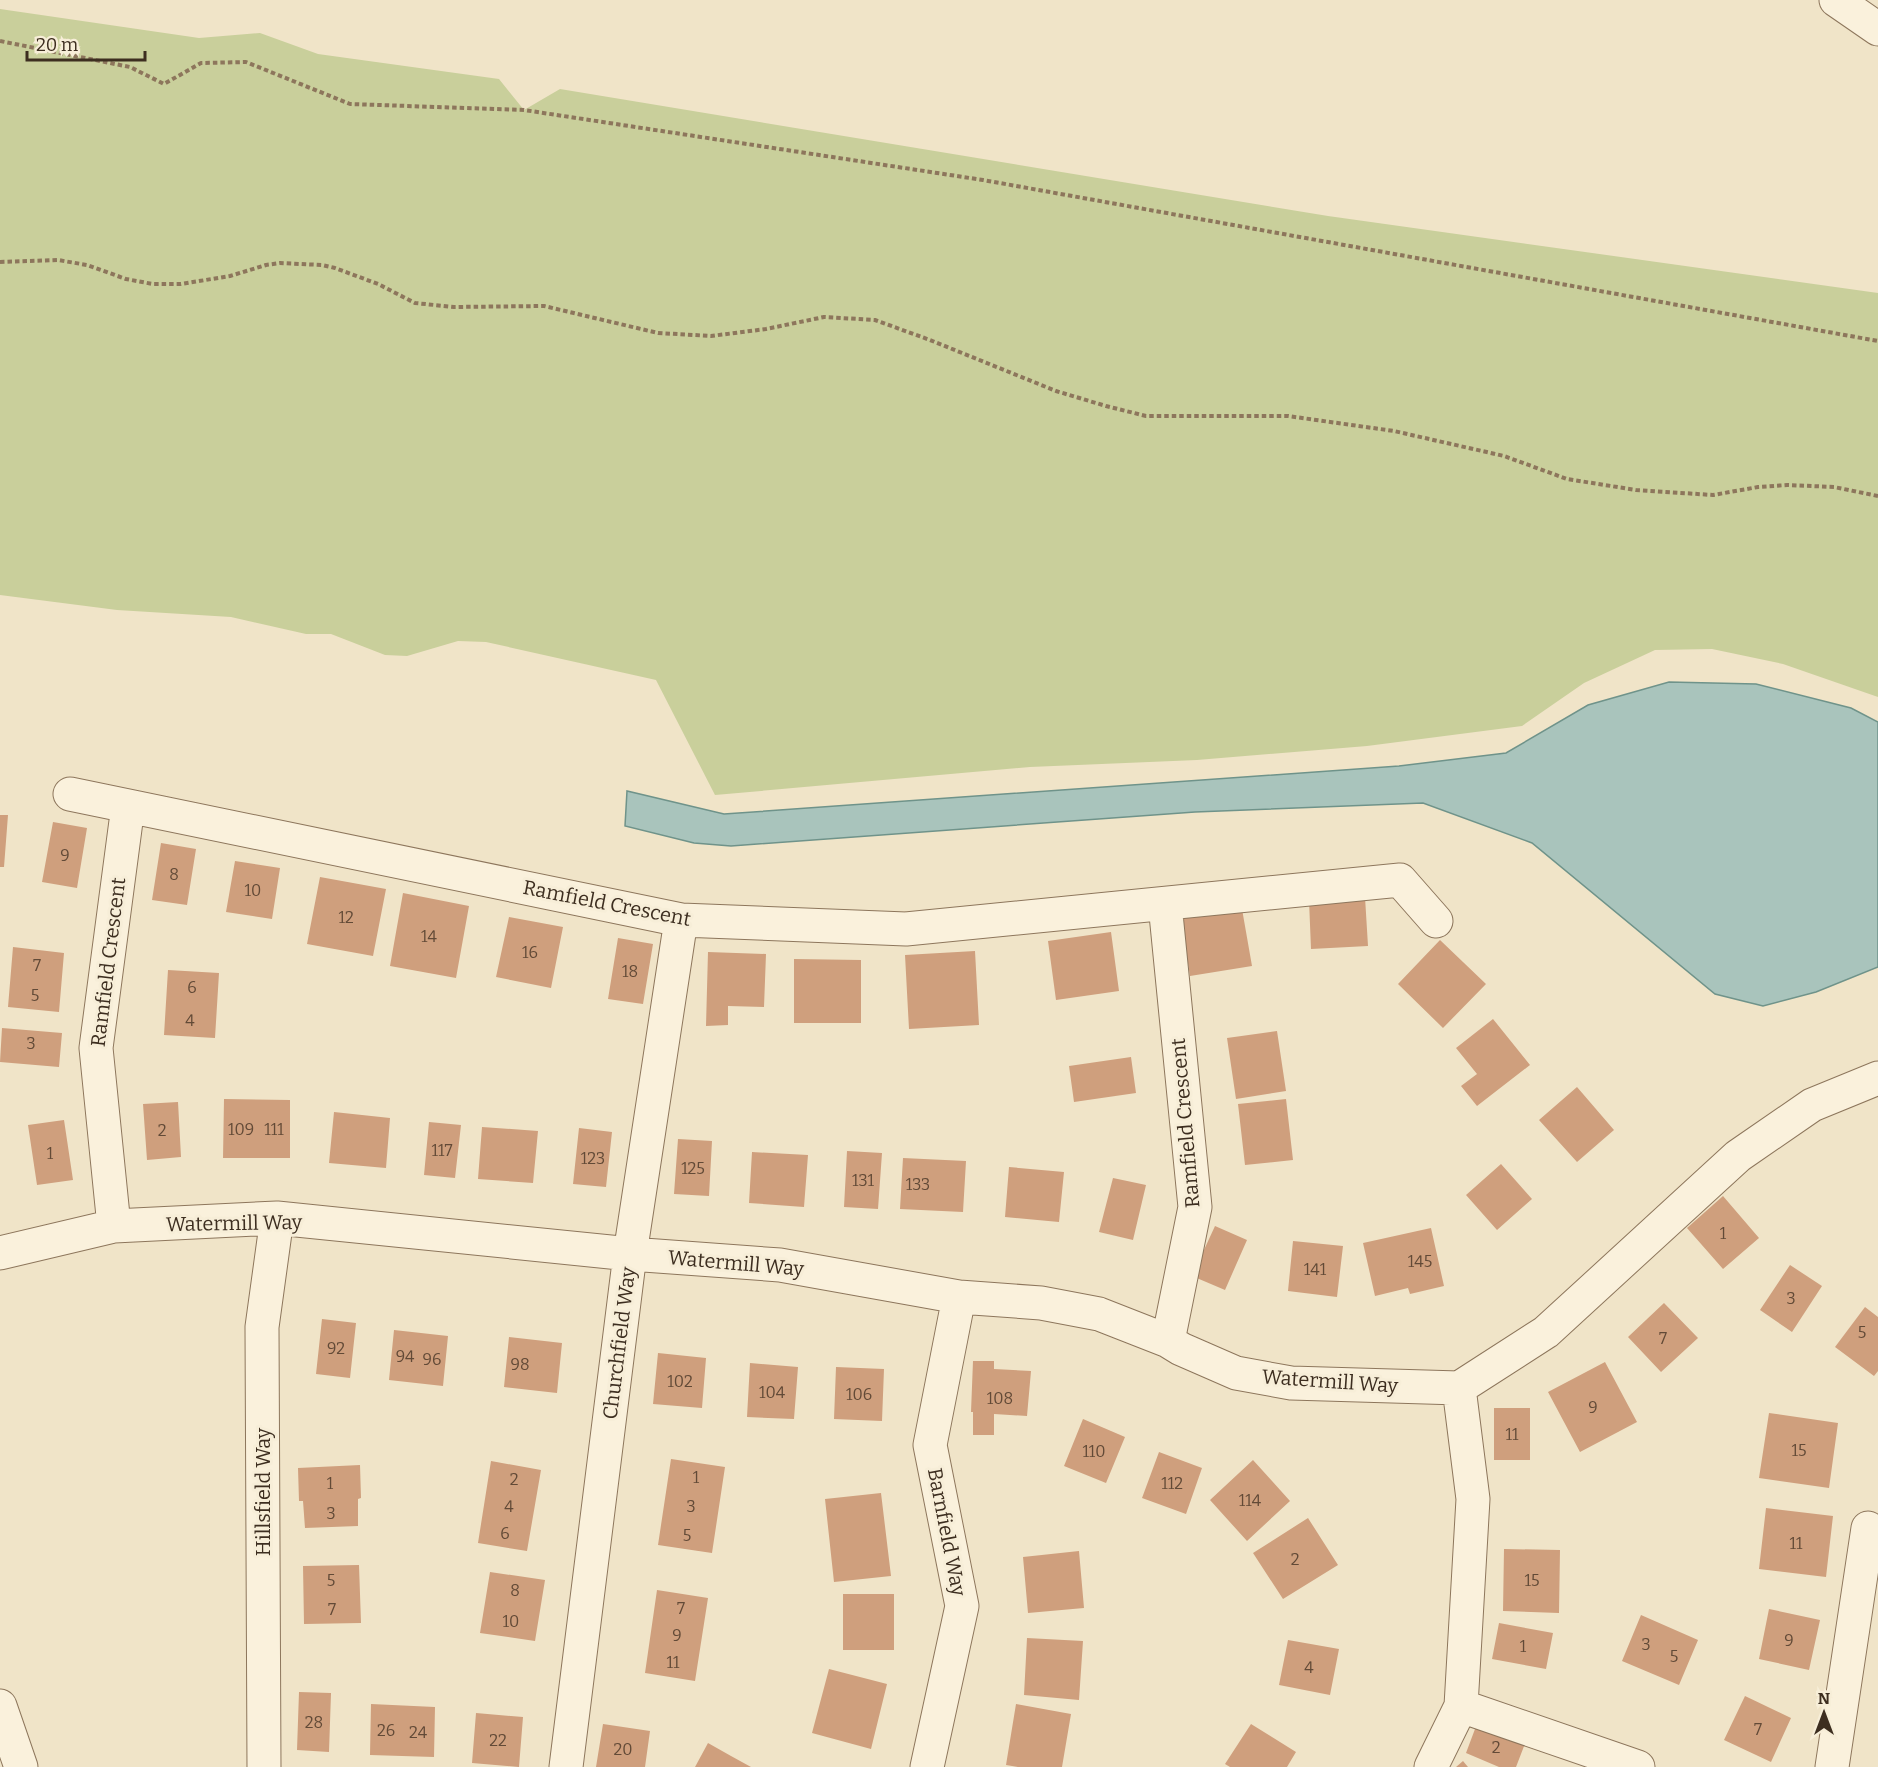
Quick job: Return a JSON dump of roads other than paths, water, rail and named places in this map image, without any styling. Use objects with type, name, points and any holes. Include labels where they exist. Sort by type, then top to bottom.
[{"type":"street","points":[[1836,0],[1878,29]]},
{"type":"street","name":"Ramfield Crescent","points":[[70,794],[681,920],[906,929],[1400,880],[1436,921]]},
{"type":"street","name":"Ramfield Crescent","points":[[114,1226],[96,1048],[128,806]]},
{"type":"street","name":"Ramfield Crescent","points":[[1165,904],[1195,1207],[1168,1341]]},
{"type":"street","name":"Churchfield Way","points":[[566,1767],[630,1254],[681,920]]},
{"type":"street","points":[[1431,1767],[1461,1706],[1473,1499],[1460,1388],[1546,1332],[1738,1156],[1812,1105],[1878,1078]]},
{"type":"street","name":"Watermill Way","points":[[0,1253],[114,1226],[277,1218],[630,1254],[780,1264],[959,1297],[1041,1303],[1099,1314],[1168,1341],[1236,1373],[1291,1383],[1460,1388]]},
{"type":"street","name":"Hillsfield Way","points":[[264,1767],[262,1327],[277,1218]]},
{"type":"street","name":"Barnfield Way","points":[[927,1767],[962,1606],[930,1444],[959,1297]]},
{"type":"street","points":[[1832,1767],[1868,1528]]},
{"type":"street","points":[[0,1706],[21,1767]]},
{"type":"street","points":[[1461,1706],[1638,1767]]},
{"type":"water","points":[[1669,682],[1756,684],[1851,708],[1878,722],[1878,967],[1816,992],[1763,1006],[1715,994],[1532,843],[1423,803],[1195,812],[731,846],[694,843],[625,826],[627,791],[724,814],[1399,766],[1506,753],[1588,705]]}]
